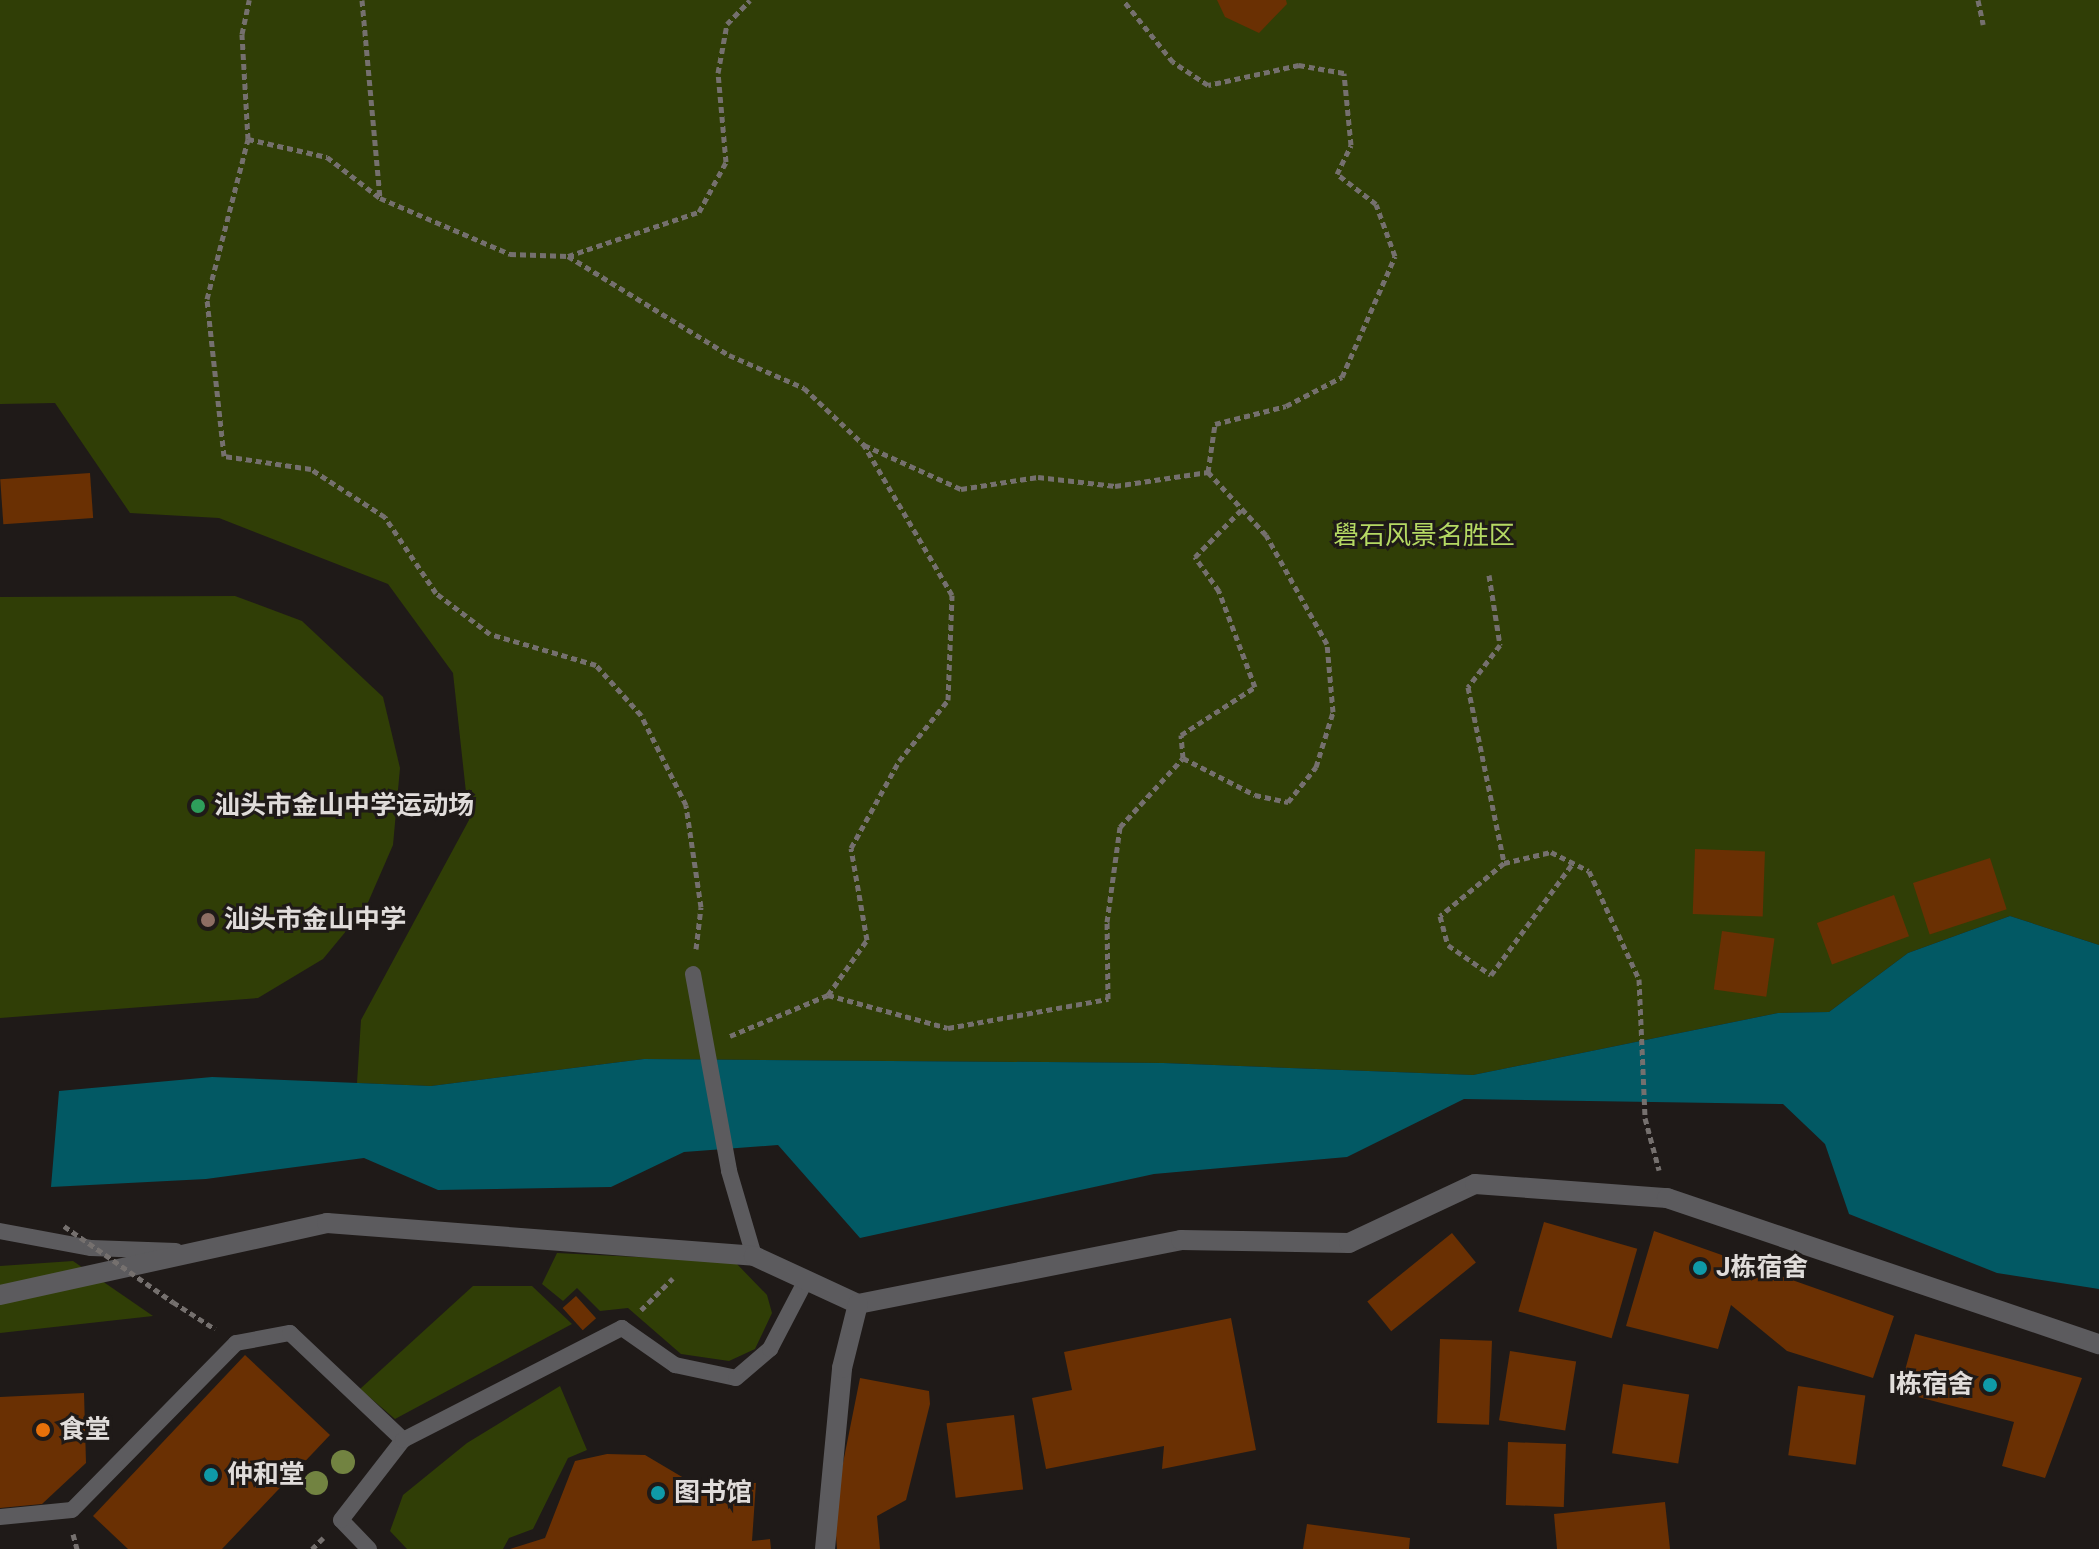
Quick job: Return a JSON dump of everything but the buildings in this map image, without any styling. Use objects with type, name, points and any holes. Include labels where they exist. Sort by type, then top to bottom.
[{"type":"street","points":[[0,1295],[327,1223],[754,1256],[858,1304],[1181,1240],[1349,1243],[1475,1184],[1667,1198],[2099,1344]]},
{"type":"street","points":[[825,1549],[842,1368],[858,1304]]},
{"type":"lane","points":[[693,974],[729,1171],[754,1256]]},
{"type":"lane","points":[[0,1231],[91,1248],[189,1252]]},
{"type":"lane","points":[[369,1549],[341,1520],[403,1440],[622,1328],[675,1365],[736,1378],[770,1349],[806,1280]]},
{"type":"lane","points":[[0,1517],[72,1510],[236,1343],[290,1333],[403,1440]]},
{"type":"path","points":[[249,0],[242,34],[248,139],[207,299],[224,456],[311,469],[385,517],[436,593],[490,634],[596,665],[641,715],[686,805],[701,907],[693,974]]},
{"type":"path","points":[[362,0],[380,198]]},
{"type":"path","points":[[248,139],[327,157],[380,198],[510,254],[568,256],[699,212],[726,162],[718,73],[727,24],[750,0]]},
{"type":"path","points":[[1123,0],[1173,62],[1208,85],[1299,65],[1344,73],[1351,145],[1337,174],[1376,204],[1395,256],[1342,377],[1286,406],[1215,424],[1208,472]]},
{"type":"path","points":[[1978,0],[1983,24]]},
{"type":"path","points":[[568,256],[729,355],[804,388],[864,445],[952,595],[948,700],[899,761],[851,848],[867,940],[828,995],[704,1044]]},
{"type":"path","points":[[864,445],[961,489],[1038,477],[1115,486],[1208,472]]},
{"type":"path","points":[[1183,758],[1255,795],[1288,802],[1316,767],[1333,712],[1327,644],[1266,535],[1208,472]]},
{"type":"path","points":[[828,995],[948,1028],[1108,999],[1107,922],[1120,827],[1183,758],[1181,735],[1255,687],[1219,591],[1195,557],[1242,509]]},
{"type":"path","points":[[1489,575],[1500,645],[1468,687],[1504,863]]},
{"type":"path","points":[[1573,863],[1491,975],[1448,945],[1440,916],[1504,863],[1551,852],[1573,863],[1589,871],[1639,979],[1637,1025],[1645,1118],[1667,1198]]},
{"type":"path","points":[[64,1226],[236,1343]]},
{"type":"path","points":[[622,1328],[700,1252]]},
{"type":"green space","name":"礐石风景名胜区","points":[[0,0],[2099,0],[2099,945],[2010,916],[1908,953],[1829,1012],[1778,1013],[1473,1075],[1163,1063],[644,1059],[431,1086],[357,1083],[361,1020],[469,820],[453,673],[388,584],[219,518],[130,513],[55,403],[0,404]]},
{"type":"green space","name":"汕头市金山中学运动场","points":[[235,596],[302,621],[383,697],[400,768],[393,845],[366,907],[323,959],[258,998],[0,1018],[0,597]]},
{"type":"green space","points":[[557,1253],[735,1262],[767,1295],[772,1313],[755,1349],[729,1361],[681,1354],[628,1308],[600,1311],[577,1288],[563,1301],[542,1284]]},
{"type":"green space","points":[[73,1261],[153,1316],[0,1333],[0,1266]]},
{"type":"green space","points":[[473,1286],[532,1286],[572,1324],[395,1419],[360,1389]]},
{"type":"green space","points":[[560,1386],[587,1450],[568,1458],[533,1529],[509,1538],[503,1549],[407,1549],[390,1531],[403,1495],[467,1443]]},
{"type":"water","points":[[2010,916],[2099,945],[2099,1289],[1997,1273],[1849,1214],[1825,1144],[1783,1104],[1464,1099],[1347,1157],[1154,1174],[860,1238],[778,1145],[684,1152],[611,1187],[438,1190],[364,1158],[206,1179],[51,1187],[59,1091],[212,1077],[431,1086],[644,1059],[1163,1063],[1473,1075],[1778,1013],[1829,1012],[1908,953]]},
{"type":"place","name":"汕头市金山中学运动场","points":[[198,806]]},
{"type":"place","name":"汕头市金山中学","points":[[208,920]]},
{"type":"place","name":"J栋宿舍","points":[[1700,1268]]},
{"type":"place","name":"I栋宿舍","points":[[1990,1385]]},
{"type":"place","name":"食堂","points":[[43,1430]]},
{"type":"place","name":"仲和堂","points":[[211,1475]]},
{"type":"place","name":"图书馆","points":[[658,1493]]}]
